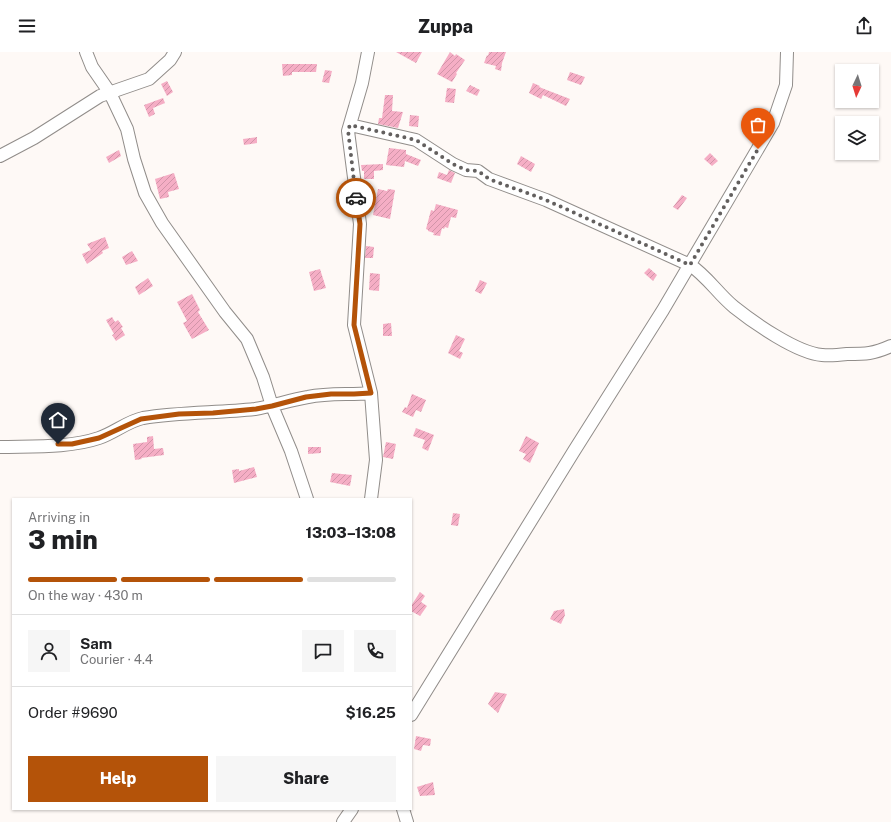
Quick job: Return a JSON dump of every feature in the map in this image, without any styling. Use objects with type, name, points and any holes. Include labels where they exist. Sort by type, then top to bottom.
[{"type":"street","points":[[86,52],[92,67],[110,93],[127,129],[134,160],[145,193],[162,224],[225,312],[247,339],[263,377],[272,406],[291,451],[307,498]]},
{"type":"street","points":[[0,156],[34,138],[100,96],[149,79],[170,60],[175,52]]},
{"type":"street","points":[[368,52],[362,83],[348,130],[360,224],[354,325],[371,393],[376,460],[371,498]]},
{"type":"street","points":[[412,713],[690,265],[774,123],[786,84],[787,52]]},
{"type":"street","points":[[350,125],[416,140],[453,164],[466,170],[478,171],[489,179],[546,200],[690,265],[702,274],[733,306],[785,342],[808,352],[822,355],[870,354],[891,346]]},
{"type":"street","points":[[0,447],[72,444],[99,438],[141,419],[179,414],[213,413],[272,406],[306,397],[331,394],[371,393]]},
{"type":"street","points":[[343,822],[351,810]]},
{"type":"street","points":[[403,810],[407,822]]},
{"type":"building","points":[[396,52],[422,52],[416,63]]},
{"type":"building","points":[[450,52],[465,60],[452,82],[437,74]]},
{"type":"building","points":[[489,52],[506,52],[501,71],[495,69],[496,66],[484,63]]},
{"type":"building","points":[[282,64],[317,64],[316,72],[292,72],[292,75],[283,76]]},
{"type":"building","points":[[325,70],[332,71],[329,83],[322,82]]},
{"type":"building","points":[[570,72],[585,77],[581,85],[567,80]]},
{"type":"building","points":[[167,81],[173,92],[167,96],[161,84]]},
{"type":"building","points":[[533,83],[540,86],[539,87],[570,99],[566,106],[543,95],[541,99],[529,93]]},
{"type":"building","points":[[470,85],[480,90],[477,96],[466,91]]},
{"type":"building","points":[[447,88],[456,89],[454,103],[445,102]]},
{"type":"building","points":[[385,95],[393,95],[392,111],[403,112],[398,128],[378,124],[379,118],[382,118]]},
{"type":"building","points":[[163,98],[165,103],[153,108],[155,114],[149,117],[144,105]]},
{"type":"building","points":[[410,115],[419,116],[418,127],[409,126]]},
{"type":"building","points":[[257,137],[257,143],[244,145],[243,139]]},
{"type":"building","points":[[389,148],[406,150],[406,154],[421,160],[418,166],[405,161],[404,167],[386,165]]},
{"type":"building","points":[[119,150],[121,156],[109,163],[106,157]]},
{"type":"building","points":[[710,153],[718,161],[712,166],[704,159]]},
{"type":"building","points":[[521,156],[535,164],[531,172],[517,164]]},
{"type":"building","points":[[383,164],[383,170],[374,171],[374,179],[364,179],[364,171],[362,171],[361,165]]},
{"type":"building","points":[[449,170],[455,173],[451,183],[437,178],[439,172],[447,175]]},
{"type":"building","points":[[174,173],[179,189],[168,192],[169,197],[160,199],[155,179]]},
{"type":"building","points":[[378,189],[387,191],[388,189],[395,190],[390,219],[373,215]]},
{"type":"building","points":[[682,195],[687,198],[678,210],[673,207]]},
{"type":"building","points":[[436,204],[458,210],[456,218],[451,217],[448,228],[442,228],[440,236],[433,235],[434,233],[426,229],[431,210],[434,211]]},
{"type":"building","points":[[105,237],[109,248],[102,251],[103,253],[87,264],[82,254],[91,250],[87,244]]},
{"type":"building","points":[[366,246],[374,247],[373,258],[365,258]]},
{"type":"building","points":[[132,251],[138,261],[126,265],[122,257]]},
{"type":"building","points":[[649,268],[657,275],[653,281],[644,273]]},
{"type":"building","points":[[320,269],[326,288],[314,291],[309,272]]},
{"type":"building","points":[[370,273],[380,274],[379,291],[369,290]]},
{"type":"building","points":[[148,278],[153,286],[139,295],[135,287]]},
{"type":"building","points":[[480,280],[487,283],[481,294],[475,291]]},
{"type":"building","points":[[192,294],[200,310],[198,312],[209,330],[192,339],[183,323],[187,321],[177,302]]},
{"type":"building","points":[[112,317],[115,322],[118,320],[123,327],[121,328],[125,335],[116,341],[112,335],[114,334],[106,320]]},
{"type":"building","points":[[391,323],[392,336],[383,336],[383,324]]},
{"type":"building","points":[[456,335],[465,339],[459,351],[463,353],[460,359],[448,353]]},
{"type":"building","points":[[412,394],[426,400],[421,412],[416,410],[413,417],[402,412],[405,407],[407,408]]},
{"type":"building","points":[[416,428],[434,435],[428,451],[422,448],[425,440],[413,436]]},
{"type":"building","points":[[153,436],[154,449],[163,448],[164,455],[135,460],[133,444],[147,442],[147,437]]},
{"type":"building","points":[[526,436],[539,443],[530,463],[523,459],[526,454],[519,451]]},
{"type":"building","points":[[386,442],[396,444],[393,459],[383,457]]},
{"type":"building","points":[[308,447],[321,447],[321,453],[308,454]]},
{"type":"building","points":[[254,467],[257,477],[234,483],[232,470],[239,469],[239,471]]},
{"type":"building","points":[[332,473],[352,475],[350,486],[330,482]]},
{"type":"building","points":[[453,513],[460,514],[458,526],[451,525]]},
{"type":"building","points":[[420,592],[425,596],[421,602],[427,606],[420,616],[412,612],[412,604]]},
{"type":"building","points":[[564,609],[565,615],[561,624],[550,619],[554,611]]},
{"type":"building","points":[[495,692],[507,694],[498,713],[488,704]]},
{"type":"building","points":[[416,736],[431,739],[430,746],[423,745],[421,751],[414,749]]},
{"type":"building","points":[[433,782],[435,795],[420,796],[417,787]]},
{"type":"way so far","points":[[356,198],[348,130],[350,125],[398,134],[416,140],[453,164],[466,170],[478,171],[489,179],[546,200],[690,265],[758,149]]},
{"type":"route","points":[[58,444],[72,444],[99,438],[141,419],[179,414],[213,413],[256,409],[306,397],[331,394],[371,393],[354,325],[360,224],[356,198]]}]
